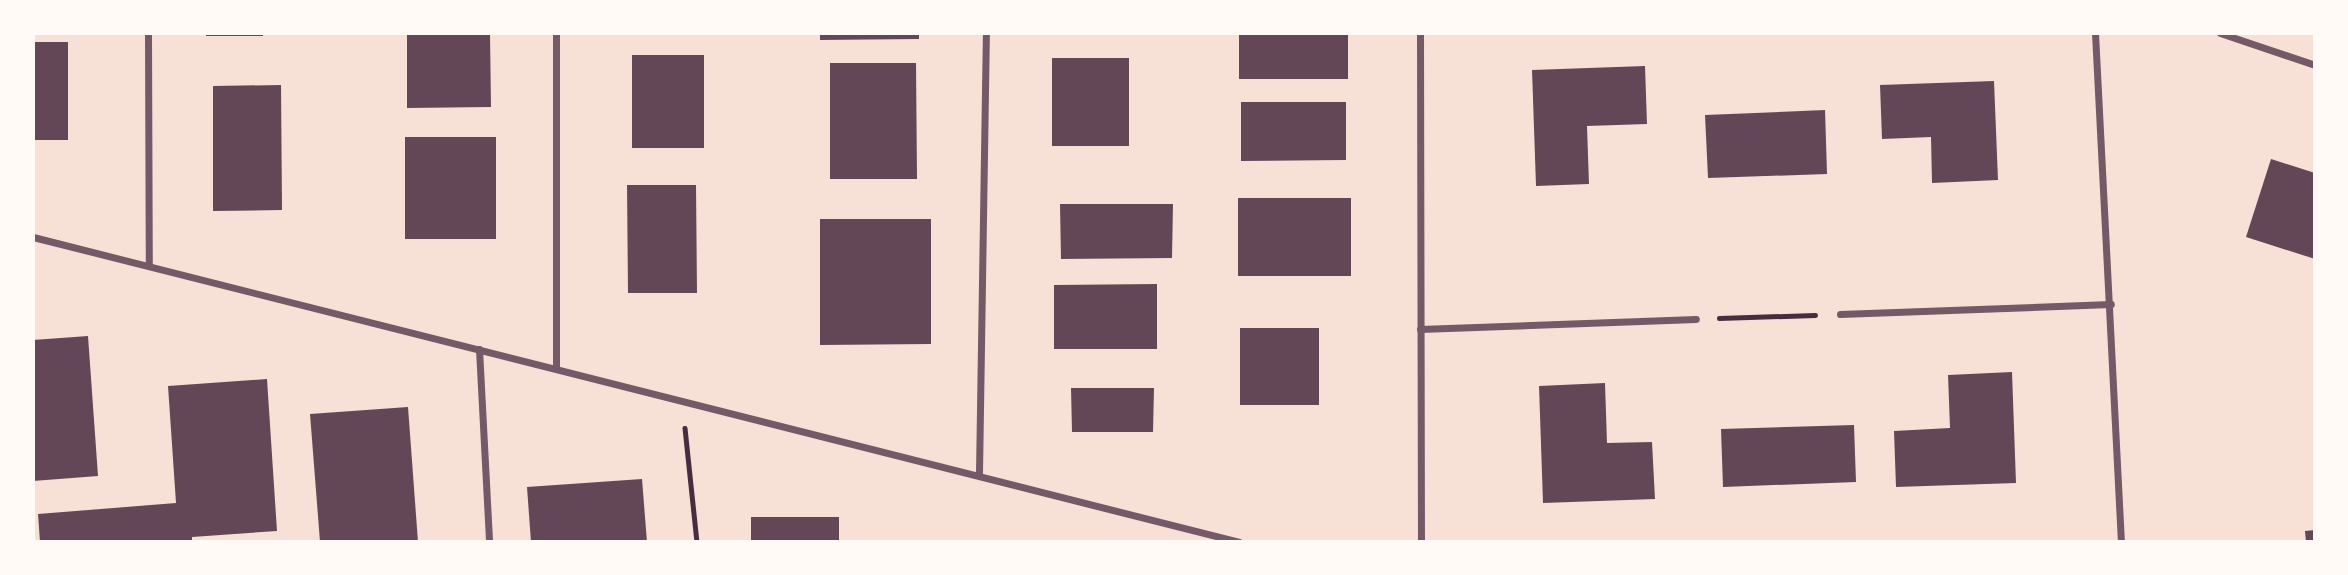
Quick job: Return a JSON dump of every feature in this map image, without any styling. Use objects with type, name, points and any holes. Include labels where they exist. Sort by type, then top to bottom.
[{"type":"street","points":[[148,33],[149,264]]},
{"type":"street","points":[[556,33],[556,366]]},
{"type":"street","points":[[979,474],[986,33]]},
{"type":"street","points":[[1420,33],[1421,542]]},
{"type":"street","points":[[2095,33],[2111,304],[2121,542]]},
{"type":"street","points":[[2220,33],[2315,65]]},
{"type":"street","points":[[33,237],[556,366],[1239,542]]},
{"type":"street","points":[[1840,314],[2111,304]]},
{"type":"street","points":[[1420,329],[1696,319]]},
{"type":"street","points":[[479,349],[489,542]]},
{"type":"path","points":[[1696,319],[1840,314]]},
{"type":"path","points":[[682,398],[697,542]]},
{"type":"building","points":[[206,33],[263,33],[263,36],[206,36]]},
{"type":"building","points":[[407,33],[490,33],[491,107],[407,108]]},
{"type":"building","points":[[820,33],[919,33],[919,39],[820,40]]},
{"type":"building","points":[[1239,33],[1348,33],[1348,79],[1239,79]]},
{"type":"building","points":[[33,42],[68,42],[68,140],[33,140]]},
{"type":"building","points":[[632,55],[704,55],[704,148],[632,148]]},
{"type":"building","points":[[1052,58],[1129,58],[1129,146],[1052,146]]},
{"type":"building","points":[[830,63],[916,63],[917,179],[830,179]]},
{"type":"building","points":[[1645,66],[1647,124],[1587,126],[1589,184],[1536,186],[1532,70]]},
{"type":"building","points":[[1994,81],[1998,180],[1932,183],[1931,137],[1882,139],[1880,85]]},
{"type":"building","points":[[281,85],[282,210],[213,211],[213,86]]},
{"type":"building","points":[[1241,102],[1346,102],[1346,160],[1241,161]]},
{"type":"building","points":[[1825,110],[1827,174],[1708,178],[1705,115]]},
{"type":"building","points":[[405,137],[496,137],[496,239],[405,239]]},
{"type":"building","points":[[2271,159],[2315,173],[2315,259],[2246,237]]},
{"type":"building","points":[[627,185],[696,185],[697,293],[628,293]]},
{"type":"building","points":[[1238,198],[1351,198],[1351,276],[1238,276]]},
{"type":"building","points":[[1060,204],[1173,204],[1172,258],[1061,259]]},
{"type":"building","points":[[820,219],[931,219],[931,344],[820,345]]},
{"type":"building","points":[[1157,284],[1157,349],[1054,349],[1054,285]]},
{"type":"building","points":[[1240,328],[1319,328],[1319,405],[1240,405]]},
{"type":"building","points":[[88,336],[98,476],[33,481],[33,340]]},
{"type":"building","points":[[2012,372],[2016,483],[1896,487],[1894,431],[1950,428],[1948,375]]},
{"type":"building","points":[[267,379],[277,531],[192,537],[192,542],[40,542],[38,514],[176,503],[168,386]]},
{"type":"building","points":[[1605,383],[1607,443],[1652,442],[1655,499],[1543,503],[1539,386]]},
{"type":"building","points":[[1071,388],[1154,388],[1153,432],[1072,432]]},
{"type":"building","points":[[408,407],[418,542],[320,542],[310,414]]},
{"type":"building","points":[[1854,425],[1856,482],[1723,487],[1721,429]]},
{"type":"building","points":[[642,479],[647,542],[531,542],[527,487]]},
{"type":"building","points":[[751,517],[839,517],[839,542],[751,542]]},
{"type":"building","points":[[2315,530],[2315,542],[2306,542],[2305,531]]}]
